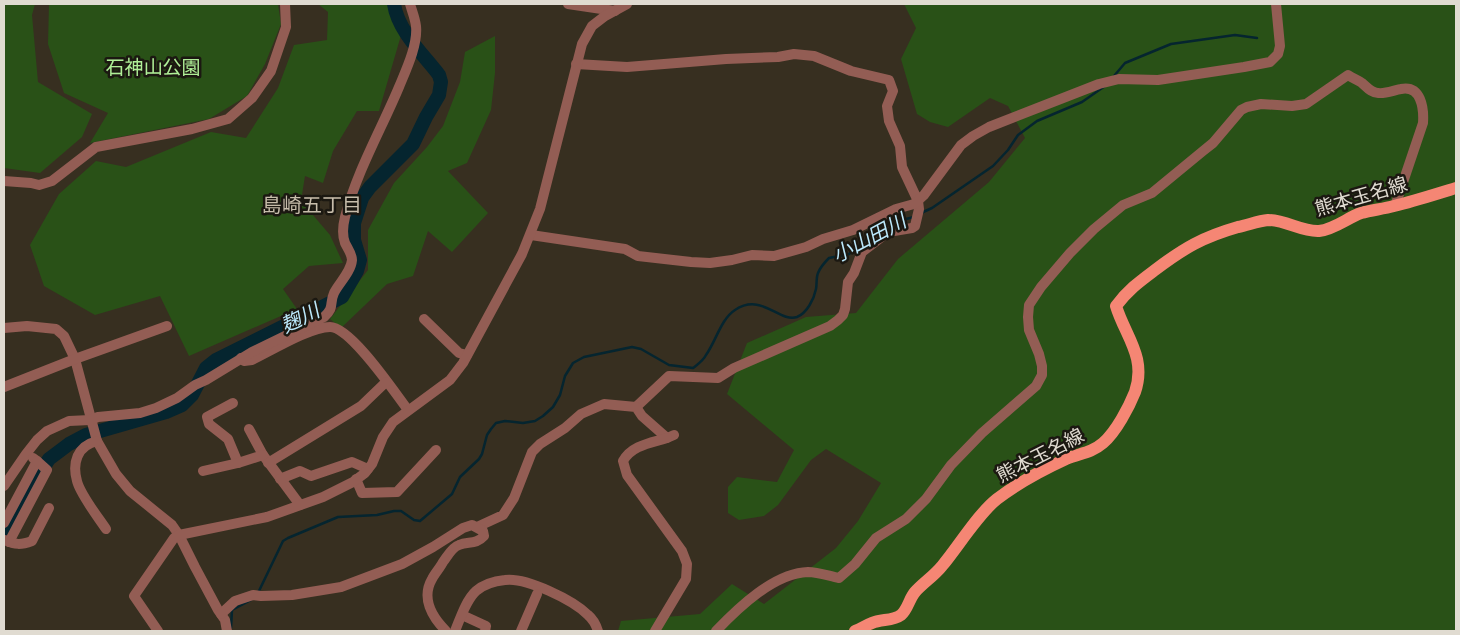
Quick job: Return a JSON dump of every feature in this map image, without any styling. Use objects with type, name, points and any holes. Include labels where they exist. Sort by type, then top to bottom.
[{"type":"main road","name":"熊本玉名線","points":[[855,631],[873,622],[891,619],[901,614],[914,593],[940,569],[995,500],[1041,472],[1068,458],[1089,453],[1104,442],[1127,410],[1135,390],[1138,373],[1136,352],[1119,317],[1116,306],[1137,282],[1168,259],[1201,240],[1225,231],[1267,220],[1283,221],[1305,230],[1318,231],[1329,229],[1363,213],[1395,206],[1456,188]]},
{"type":"street","points":[[4,181],[39,185],[52,181],[96,147],[192,129],[228,119],[252,98],[270,71],[286,26],[285,4]]},
{"type":"street","points":[[106,528],[87,501],[77,482],[76,460],[78,454],[92,442],[98,417],[140,413],[156,408],[177,398],[188,389],[241,358],[324,317],[331,309],[333,296],[352,262],[343,234],[345,218],[357,178],[409,63],[416,26],[410,4]]},
{"type":"street","points":[[568,4],[615,11]]},
{"type":"street","points":[[158,631],[134,596],[174,538],[179,535],[267,517],[323,497],[356,479],[365,473],[372,464],[383,437],[393,422],[450,380],[467,356],[531,235],[540,209],[582,44],[592,26],[627,4]]},
{"type":"street","points":[[477,527],[503,515],[514,498],[532,452],[581,414],[604,404],[636,407],[669,376],[718,378],[734,368],[830,326],[843,315],[848,282],[862,252],[888,232],[915,226],[918,205],[961,145],[989,127],[1099,84],[1119,79],[1158,80],[1270,62],[1278,54],[1280,46],[1276,4]]},
{"type":"street","points":[[576,64],[627,67],[778,57],[794,54],[814,56],[851,71],[889,80],[893,91],[887,106],[889,122],[900,146],[902,167],[918,205]]},
{"type":"street","points":[[716,631],[734,612],[753,597],[765,588],[790,575],[809,572],[839,578],[856,564],[876,538],[906,519],[926,499],[951,465],[982,433],[1036,386],[1042,375],[1042,366],[1040,354],[1030,330],[1028,317],[1029,305],[1041,287],[1070,253],[1094,229],[1123,205],[1152,193],[1212,143],[1241,110],[1261,104],[1292,106],[1306,104],[1348,76],[1376,93],[1382,94],[1404,88],[1411,89],[1422,101],[1424,111],[1423,122],[1395,206]]},
{"type":"street","points":[[531,235],[625,249],[638,256],[710,263],[752,255],[774,256],[806,247],[823,239],[852,230],[896,209],[914,204],[918,205]]},
{"type":"street","points":[[424,319],[458,352],[467,356]]},
{"type":"street","points":[[4,328],[27,326],[56,329],[64,336],[74,359],[94,432],[116,474],[130,491],[172,525],[225,620],[227,631]]},
{"type":"street","points":[[4,387],[74,359],[167,326]]},
{"type":"street","points":[[241,358],[244,361],[252,360],[317,329],[332,327],[344,332],[369,358],[408,410]]},
{"type":"street","points":[[203,472],[238,463],[266,459],[361,406],[386,382]]},
{"type":"street","points":[[233,403],[207,417],[209,424],[228,439],[238,463]]},
{"type":"street","points":[[636,407],[642,416],[671,437],[642,445],[627,454],[623,461],[627,475],[682,551],[687,564],[686,579],[655,631]]},
{"type":"street","points":[[4,486],[26,454],[47,431],[69,421],[94,432]]},
{"type":"street","points":[[249,428],[266,459],[300,505]]},
{"type":"street","points":[[356,479],[362,493],[397,492],[436,450]]},
{"type":"street","points":[[26,454],[47,470],[7,541],[22,545],[32,541],[49,508]]},
{"type":"street","points":[[280,479],[300,471],[310,476],[352,462],[368,469]]},
{"type":"street","points":[[4,523],[41,464]]},
{"type":"street","points":[[221,614],[235,601],[258,595],[309,593],[341,587],[402,564],[468,525],[472,525],[483,531],[484,536],[470,544],[458,545],[428,587],[430,611],[446,631]]},
{"type":"street","points":[[455,631],[470,598],[476,591],[488,584],[505,580],[519,580],[548,590],[588,615],[598,631]]},
{"type":"street","points":[[521,631],[537,594]]},
{"type":"street","points":[[462,615],[486,626],[485,631]]},
{"type":"green space","points":[[4,4],[35,4],[32,15],[38,82],[92,114],[82,137],[40,173],[4,168]]},
{"type":"green space","name":"石神山公園","points":[[49,4],[278,4],[281,24],[265,64],[247,96],[209,119],[90,143],[108,113],[64,93],[48,44]]},
{"type":"green space","points":[[318,4],[400,4],[404,25],[379,111],[357,111],[333,151],[323,183],[305,176],[301,201],[330,235],[343,263],[309,266],[283,289],[297,309],[189,356],[160,296],[95,315],[44,286],[30,245],[59,194],[96,161],[126,167],[211,132],[246,138],[278,88],[294,45],[327,40],[328,12]]},
{"type":"green space","points":[[904,4],[1456,4],[1456,631],[618,631],[621,621],[700,614],[732,584],[764,604],[836,548],[858,521],[881,483],[826,449],[811,460],[778,505],[764,516],[739,520],[728,513],[728,487],[737,477],[777,482],[794,450],[727,394],[747,343],[806,317],[856,313],[898,259],[989,182],[1025,138],[1008,106],[990,98],[948,127],[930,122],[917,114],[901,59],[916,28]]},
{"type":"green space","points":[[495,36],[495,73],[491,110],[467,163],[448,171],[488,213],[452,252],[428,231],[413,276],[387,284],[341,328],[330,319],[368,270],[368,230],[394,183],[427,147],[443,126],[460,82],[465,52]]},
{"type":"waterway","name":"麹川","points":[[4,538],[49,459],[69,444],[86,435],[166,412],[182,405],[192,395],[206,368],[216,360],[342,297],[357,271],[360,260],[354,240],[354,223],[362,198],[370,187],[413,144],[439,95],[441,82],[439,75],[400,24],[394,4]]},
{"type":"waterway","name":"小山田川","points":[[1114,76],[1125,63],[1171,44],[1235,35],[1257,38]]},
{"type":"waterway","name":"小山田川","points":[[921,213],[932,208],[993,166],[1008,150],[1018,135],[1037,121],[1082,102],[1105,86]]},
{"type":"waterway","name":"小山田川","points":[[258,593],[283,541],[288,538],[338,517],[377,515],[401,511],[414,520],[420,521],[452,494],[460,477],[479,459],[487,435],[496,423],[505,421],[523,423],[535,421],[553,407],[560,395],[565,376],[573,363],[584,357],[632,347],[641,349],[669,365],[693,368],[705,357],[722,325],[735,310],[745,305],[754,304],[790,318],[801,315],[812,301],[818,273],[829,258],[849,254],[886,224],[914,217]]},
{"type":"waterway","name":"小山田川","points":[[231,628],[232,610],[251,600]]},
{"type":"district","name":"島崎五丁目","points":[[312,205]]}]
